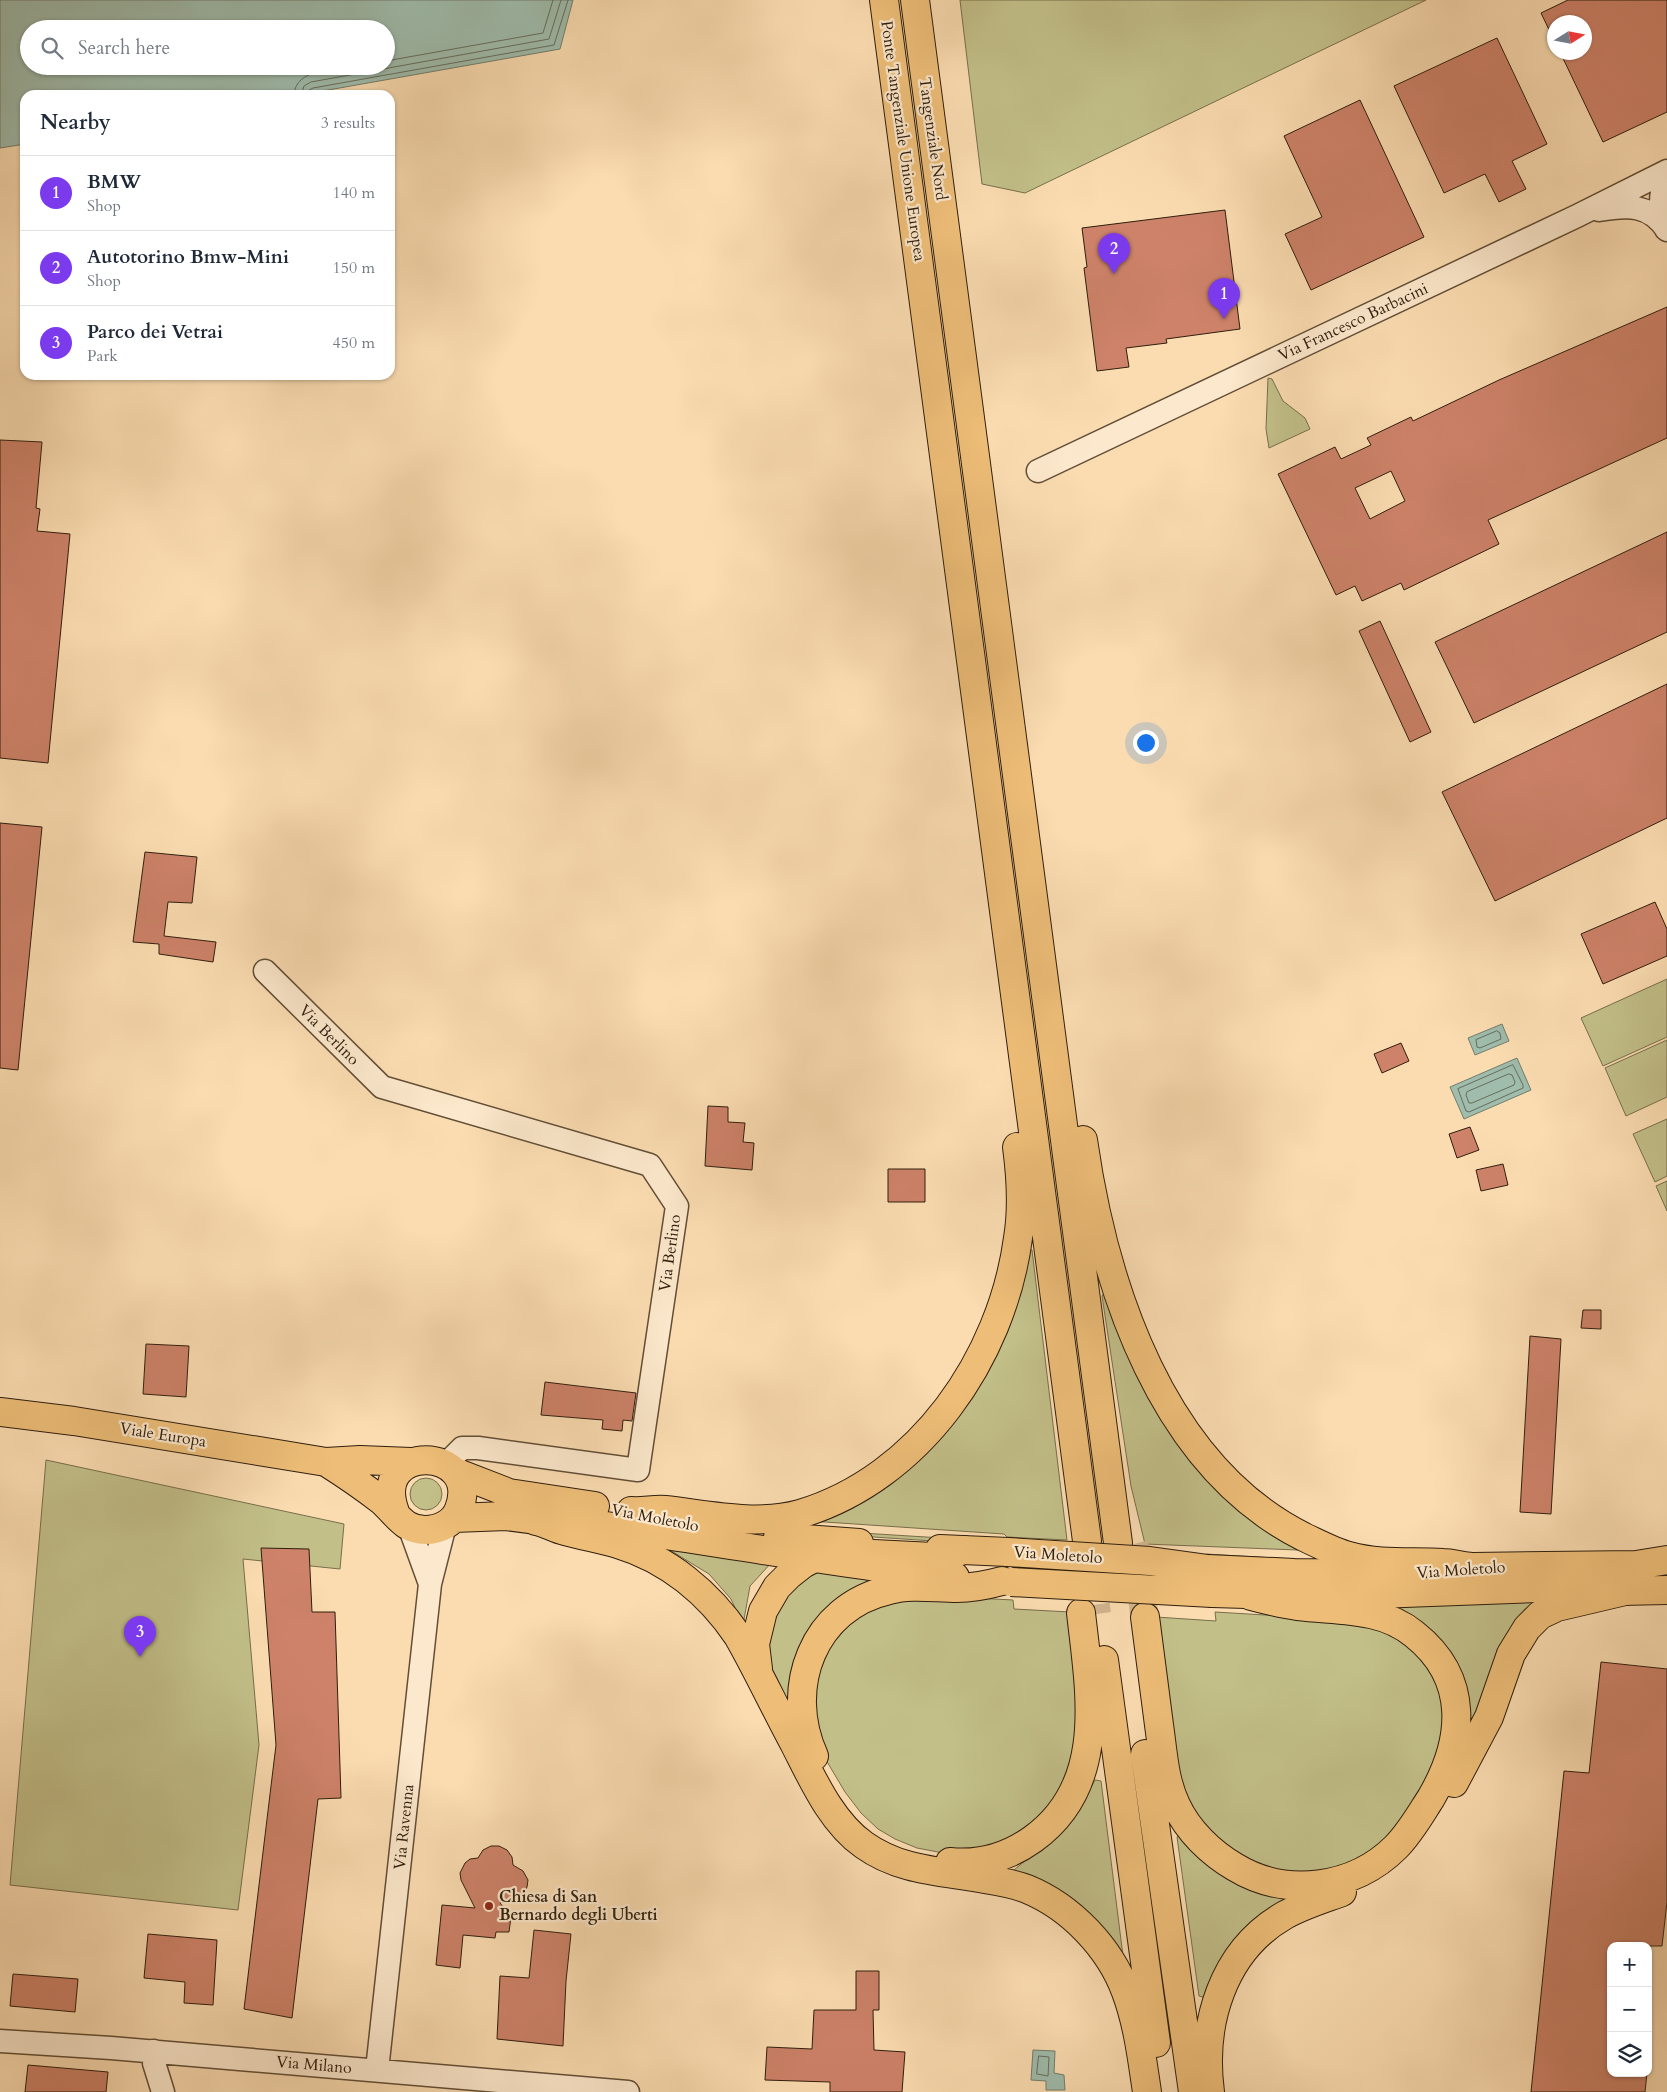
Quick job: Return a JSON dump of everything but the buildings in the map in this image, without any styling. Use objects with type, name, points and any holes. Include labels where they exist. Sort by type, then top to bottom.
[{"type":"main road","name":"Ponte Tangenziale Unione Europea","points":[[884,0],[1011,962]]},
{"type":"main road","name":"Tangenziale Nord","points":[[914,0],[1024,837]]},
{"type":"main road","points":[[1024,837],[1109,1477],[1126,1543]]},
{"type":"main road","points":[[1024,837],[1030,862],[1047,902],[1055,933],[1087,1164],[1095,1211],[1105,1252],[1131,1327],[1174,1412],[1203,1454],[1233,1487],[1263,1512],[1297,1533],[1336,1551],[1363,1559],[1392,1562],[1443,1563],[1473,1567]]},
{"type":"main road","points":[[1011,962],[1075,1447],[1076,1473],[1072,1510],[1080,1541]]},
{"type":"main road","points":[[631,1511],[662,1510],[728,1518],[756,1519],[799,1514],[863,1486],[901,1459],[923,1437],[961,1390],[996,1321],[1009,1279],[1018,1239],[1021,1213],[1020,1171],[1006,1049],[1012,987],[1011,962]]},
{"type":"main road","name":"Viale Europa","points":[[0,1412],[74,1421],[326,1462]]},
{"type":"main road","name":"Via Moletolo","points":[[326,1462],[360,1460],[411,1462],[428,1459],[509,1493],[631,1511],[660,1521],[763,1536],[1150,1561],[1251,1596],[1363,1595],[1590,1586],[1625,1591],[1667,1590]]},
{"type":"main road","name":"Via Moletolo","points":[[326,1462],[359,1483],[402,1519],[421,1530],[433,1530],[449,1521],[506,1516],[536,1521],[563,1520],[696,1538],[812,1559],[1007,1582],[1210,1581],[1294,1574],[1439,1574],[1473,1567],[1636,1565],[1667,1560]]},
{"type":"main road","points":[[402,1519],[391,1500],[394,1479],[401,1469],[411,1462]]},
{"type":"main road","points":[[449,1521],[458,1511],[462,1497],[461,1484],[450,1468]]},
{"type":"main road","points":[[536,1521],[561,1530],[631,1548],[658,1561],[680,1575],[707,1598],[723,1615],[741,1642],[823,1796],[847,1830],[862,1844],[880,1856],[907,1866],[989,1880],[1026,1889],[1058,1906],[1088,1932],[1111,1962],[1126,1992],[1135,2022],[1147,2092]]},
{"type":"main road","points":[[764,1686],[758,1670],[755,1653],[761,1616],[772,1594],[783,1581],[812,1559],[834,1552],[934,1557],[945,1556],[964,1550]]},
{"type":"main road","points":[[1007,1582],[976,1587],[906,1587],[874,1594],[851,1606],[836,1618],[819,1638],[805,1672],[802,1700],[805,1730],[810,1747],[830,1787],[851,1816],[870,1834],[897,1851],[916,1857],[962,1863],[989,1860],[1013,1851],[1028,1842],[1050,1824],[1074,1794],[1081,1777],[1088,1739],[1090,1708],[1090,1613],[1132,1872],[1164,2092]]},
{"type":"main road","points":[[1210,2092],[1207,2056],[1211,2021],[1226,1978],[1246,1948],[1264,1930],[1284,1916],[1364,1882],[1386,1869],[1406,1852],[1430,1823],[1472,1751],[1489,1717],[1511,1654],[1527,1628],[1540,1615],[1557,1607],[1625,1591]]},
{"type":"main road","points":[[1193,2092],[1168,1928],[1136,1616],[1167,1778],[1177,1807],[1191,1829],[1216,1854],[1253,1876],[1303,1886],[1322,1885],[1362,1871],[1387,1855],[1406,1835],[1423,1812],[1442,1777],[1453,1748],[1457,1722],[1453,1690],[1447,1675],[1432,1652],[1413,1633],[1390,1619],[1363,1612],[1298,1606],[1251,1596]]},
{"type":"street","name":"Via Francesco Barbacini","points":[[1038,471],[1577,216],[1667,171]]},
{"type":"street","points":[[1667,179],[1662,191],[1660,206],[1667,230]]},
{"type":"street","points":[[1577,216],[1610,209],[1636,208],[1652,213],[1667,230]]},
{"type":"street","name":"Via Berlino","points":[[265,971],[382,1087],[650,1165],[677,1206],[638,1470],[478,1448],[462,1448],[450,1468]]},
{"type":"street","points":[[402,1519],[430,1584]]},
{"type":"street","name":"Via Ravenna","points":[[388,2078],[430,1584],[449,1521]]},
{"type":"street","name":"Via Milano","points":[[0,2040],[154,2051],[388,2078],[628,2092]]},
{"type":"street","points":[[154,2051],[154,2063],[163,2092]]},
{"type":"shaded area","points":[[960,0],[1426,0],[1025,193],[982,184]]},
{"type":"shaded area","points":[[1268,378],[1272,379],[1283,401],[1305,418],[1310,429],[1269,448],[1266,429]]},
{"type":"shaded area","points":[[1667,979],[1667,1037],[1603,1066],[1581,1018]]},
{"type":"shaded area","points":[[1667,1040],[1667,1097],[1626,1116],[1605,1068]]},
{"type":"shaded area","points":[[1667,1119],[1667,1176],[1655,1182],[1633,1134]]},
{"type":"shaded area","points":[[1667,1181],[1667,1211],[1656,1186]]},
{"type":"shaded area","points":[[1028,1248],[1032,1250],[1067,1540],[810,1521],[905,1468]]},
{"type":"shaded area","points":[[1106,1293],[1131,1352],[1299,1549],[1145,1544],[1131,1486],[1102,1296]]},
{"type":"shaded area","points":[[46,1460],[344,1524],[340,1569],[243,1559],[259,1745],[238,1910],[10,1885]]},
{"type":"shaded area","points":[[426,1478],[437,1483],[442,1494],[437,1505],[426,1510],[415,1505],[410,1494],[415,1483]]},
{"type":"shaded area","points":[[796,1529],[1007,1542],[1007,1546],[785,1531]]},
{"type":"shaded area","points":[[655,1541],[772,1562],[750,1586],[743,1625],[731,1599],[709,1574]]},
{"type":"shaded area","points":[[1206,1554],[1308,1560],[1314,1559],[1316,1555],[1330,1561],[1207,1558]]},
{"type":"shaded area","points":[[815,1570],[879,1579],[860,1588],[789,1705],[771,1675],[765,1645],[781,1598]]},
{"type":"shaded area","points":[[920,1595],[1013,1600],[1014,1609],[1070,1612],[1082,1718],[1062,1795],[1010,1842],[956,1853],[917,1848],[895,1839],[878,1829],[861,1813],[845,1792],[826,1760],[812,1717],[821,1655],[857,1613]]},
{"type":"shaded area","points":[[1542,1599],[1469,1727],[1399,1609],[1400,1607]]},
{"type":"shaded area","points":[[1215,1612],[1365,1621],[1415,1647],[1445,1696],[1443,1752],[1402,1827],[1357,1863],[1302,1875],[1245,1862],[1201,1825],[1180,1785],[1156,1617],[1216,1621]]},
{"type":"shaded area","points":[[1095,1780],[1101,1781],[1123,1956],[1014,1870],[1050,1840],[1081,1806]]},
{"type":"shaded area","points":[[1179,1835],[1292,1895],[1211,1982],[1205,1996],[1202,1997],[1199,1996],[1177,1837]]},
{"type":"water","points":[[0,0],[573,0],[560,49],[328,90],[20,90],[20,145],[0,148]]},
{"type":"water","points":[[1502,1024],[1509,1041],[1475,1055],[1468,1038]]},
{"type":"water","points":[[1517,1058],[1531,1090],[1464,1119],[1450,1087]]},
{"type":"water","points":[[1033,2050],[1055,2051],[1054,2073],[1064,2075],[1065,2090],[1046,2090],[1046,2081],[1031,2080]]},
{"type":"tunnel","points":[[1134,1544],[1144,1613]]},
{"type":"tunnel","points":[[1090,1563],[1097,1614]]},
{"type":"place","name":"Autotorino Bmw-Mini","points":[[1114,274]]},
{"type":"place","name":"BMW","points":[[1224,319]]},
{"type":"place","name":"Parco dei Vetrai","points":[[140,1657]]},
{"type":"place","name":"Chiesa di San Bernardo degli Uberti","points":[[489,1906]]}]
